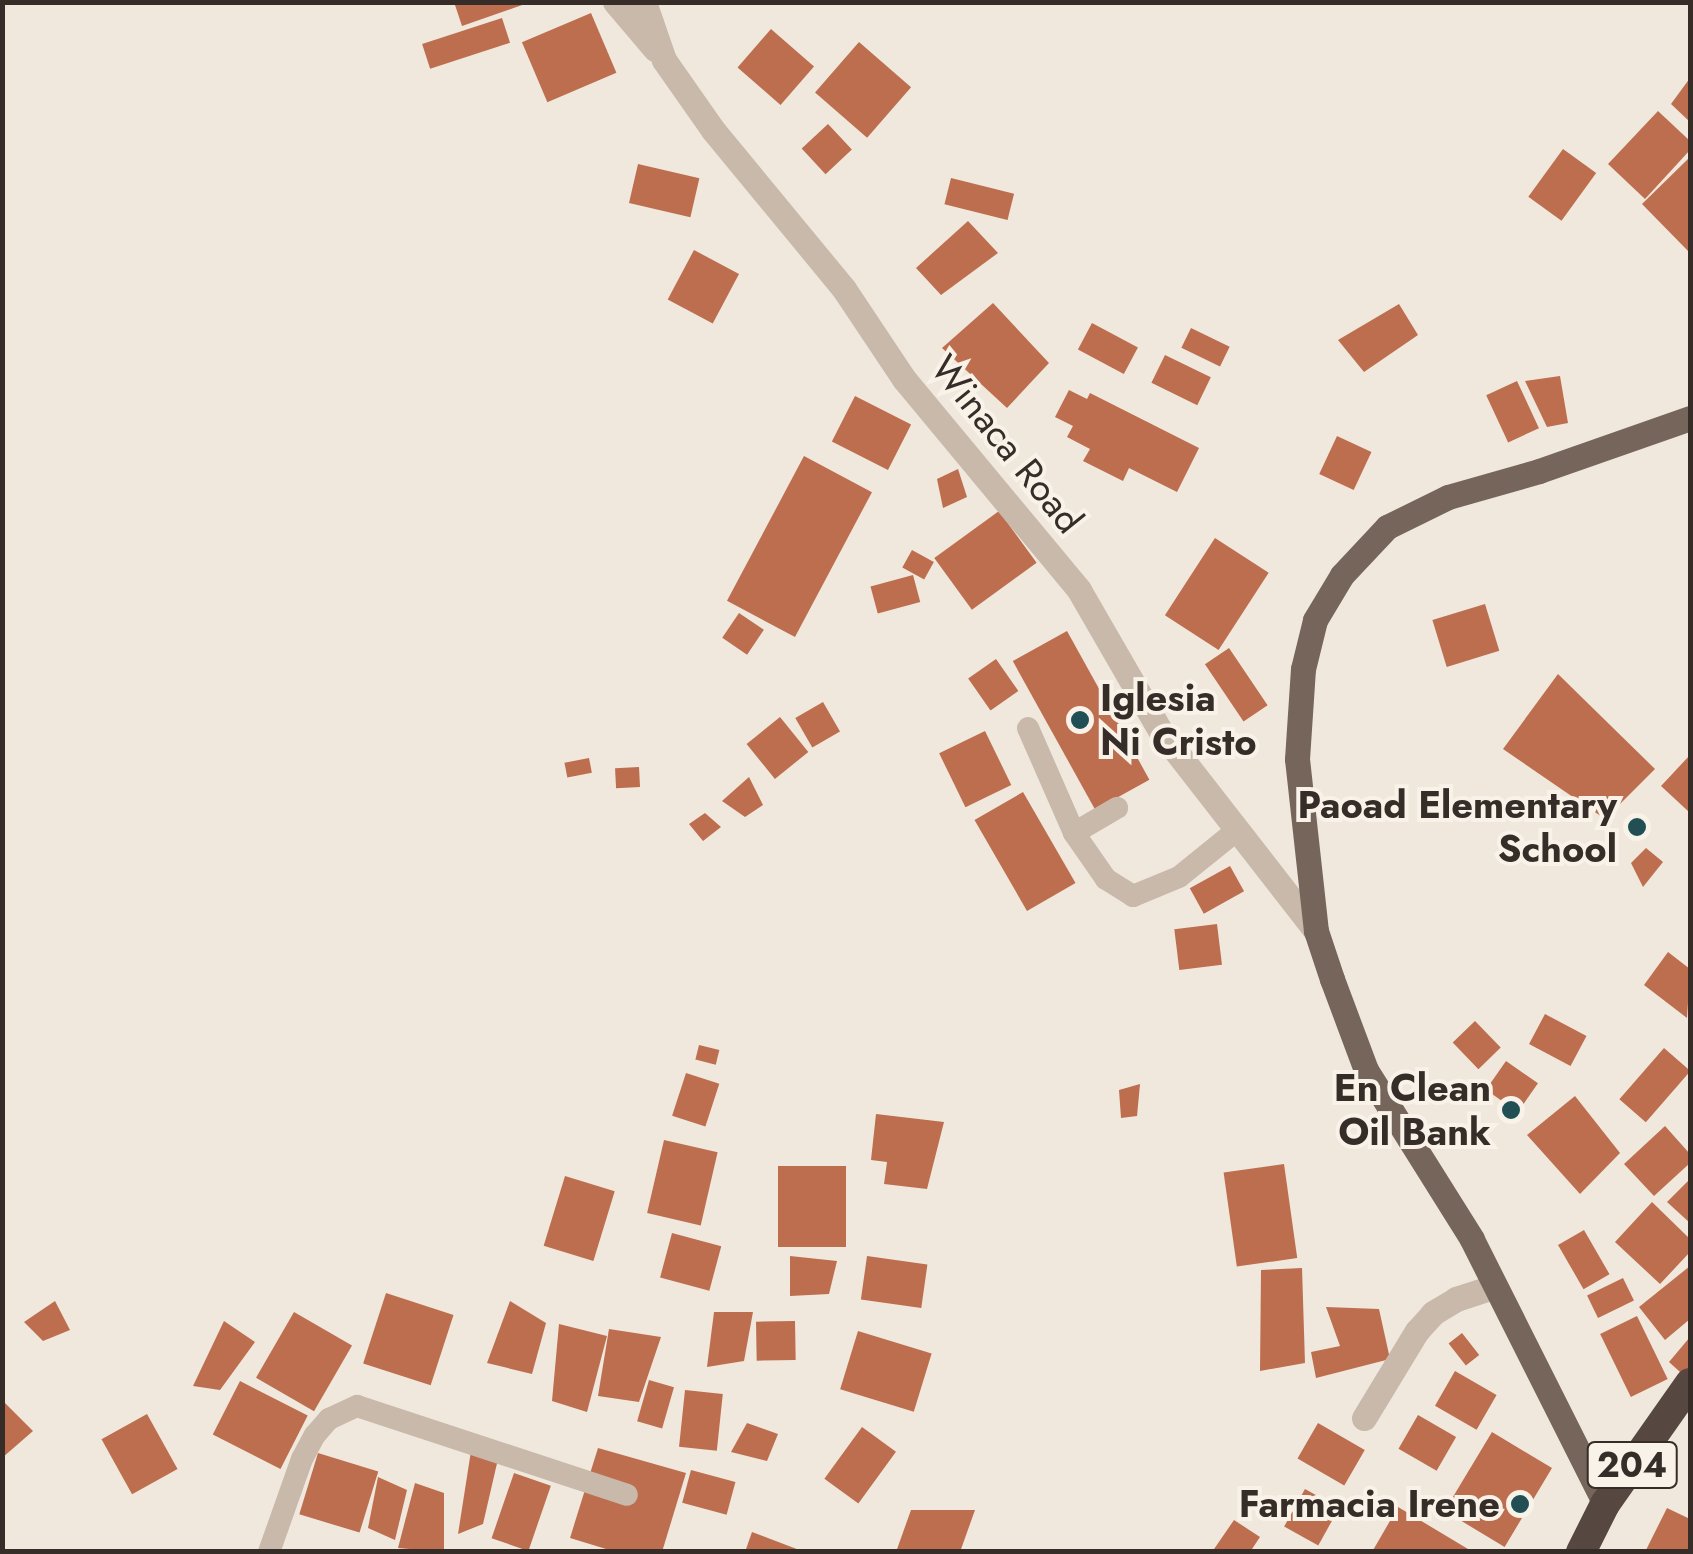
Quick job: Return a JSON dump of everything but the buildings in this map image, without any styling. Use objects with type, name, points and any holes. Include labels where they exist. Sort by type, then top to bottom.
[{"type":"highway","name":"204","points":[[1580,1552],[1605,1504],[1687,1395]]},
{"type":"main road","points":[[1605,1504],[1472,1238],[1366,1070],[1316,930],[1297,759],[1303,669],[1315,620],[1342,575],[1388,528],[1448,497],[1538,472],[1690,418]]},
{"type":"street","points":[[615,2],[664,60]]},
{"type":"street","name":"Winaca Road","points":[[644,2],[664,60],[712,130],[844,289],[904,379],[1078,590],[1161,732],[1316,930]]},
{"type":"street","points":[[1364,1418],[1417,1331],[1433,1313],[1456,1298],[1494,1288]]},
{"type":"lane","points":[[1028,728],[1074,834],[1106,879],[1132,896],[1179,877],[1236,831]]},
{"type":"lane","points":[[1074,834],[1117,808]]},
{"type":"lane","points":[[270,1552],[302,1459],[315,1435],[329,1419],[357,1406],[627,1495]]},
{"type":"place","name":"Iglesia Ni Cristo","points":[[1080,720]]},
{"type":"place","name":"Paoad Elementary School","points":[[1637,827]]},
{"type":"place","name":"En Clean Oil Bank","points":[[1511,1110]]},
{"type":"place","name":"Farmacia Irene","points":[[1520,1504]]}]
